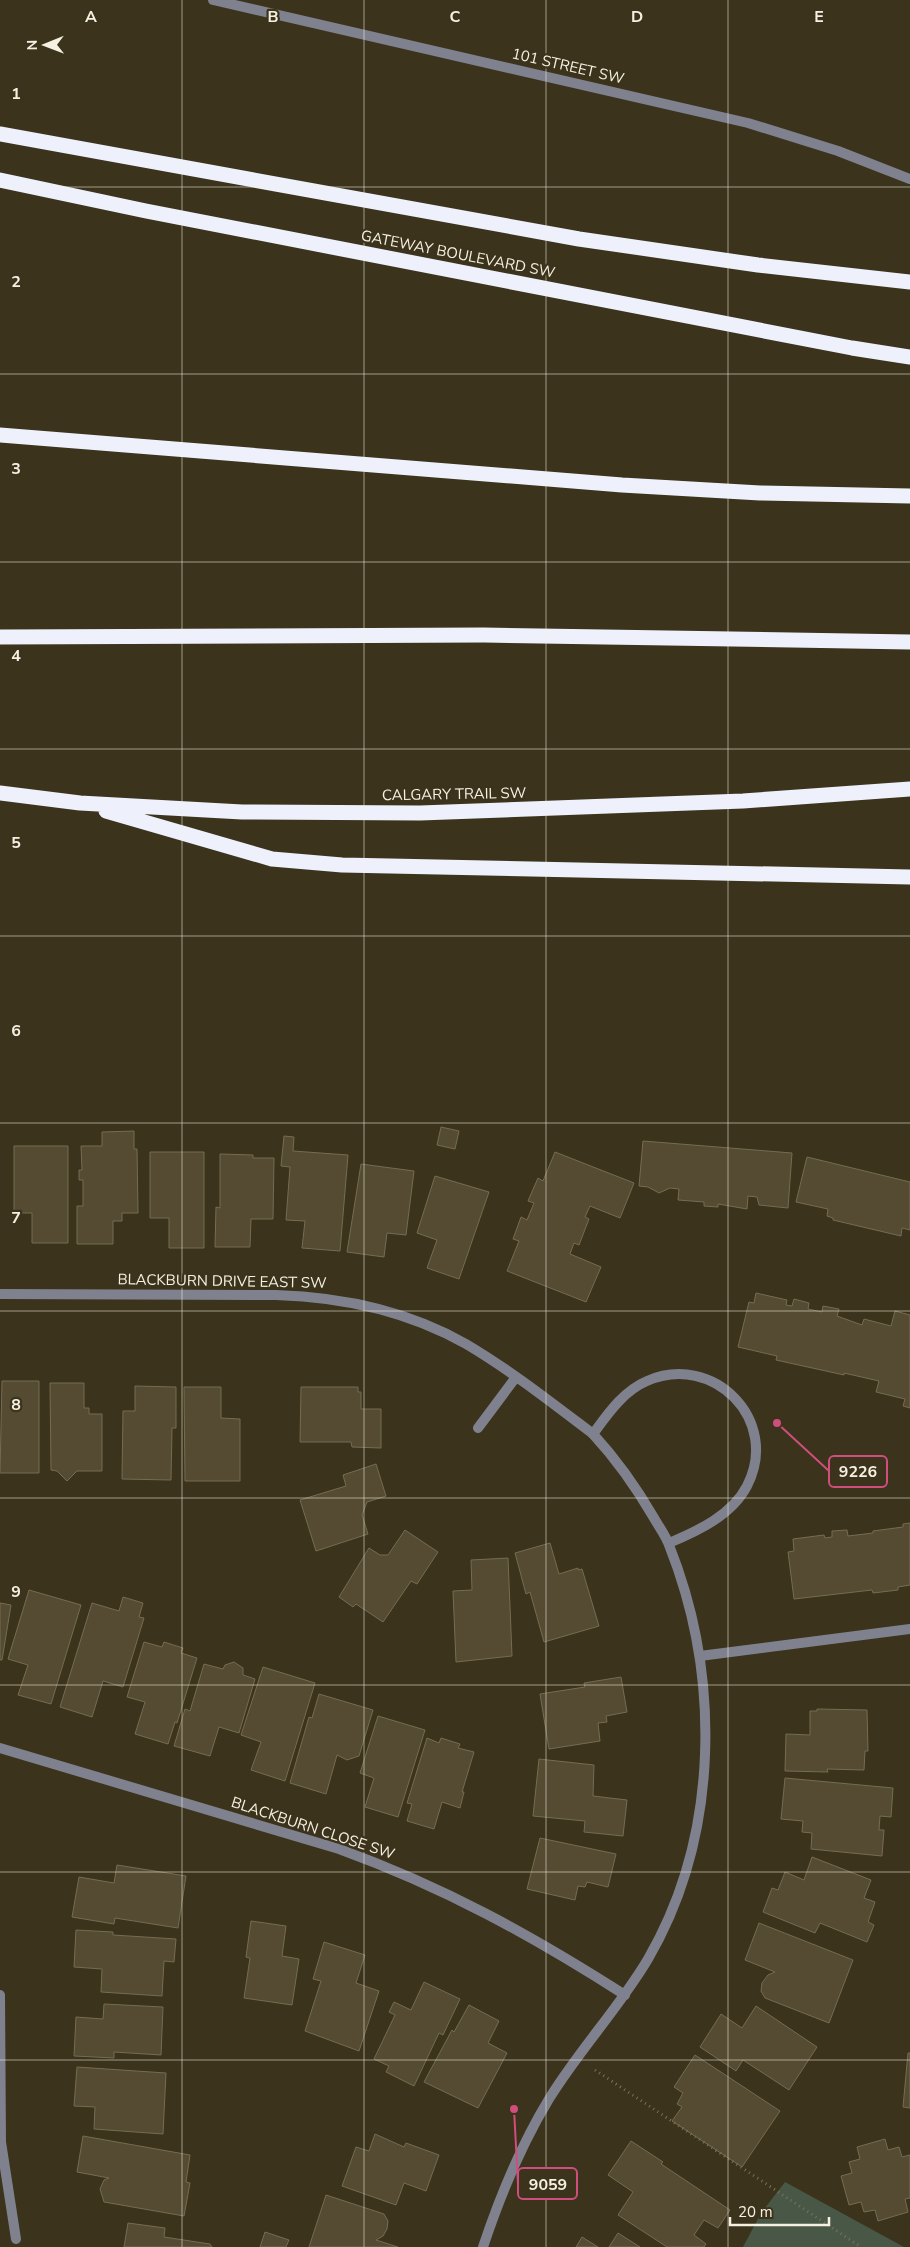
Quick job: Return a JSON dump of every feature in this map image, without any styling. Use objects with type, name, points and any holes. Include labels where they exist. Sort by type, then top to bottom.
[{"type":"highway","points":[[0,134],[579,239],[758,265],[910,282]]},
{"type":"highway","name":"GATEWAY BOULEVARD SW","points":[[0,180],[234,228],[842,346],[910,357]]},
{"type":"highway","points":[[0,435],[622,485],[760,493],[910,496]]},
{"type":"highway","points":[[0,637],[484,635],[910,642]]},
{"type":"highway","name":"CALGARY TRAIL SW","points":[[0,793],[80,803],[242,812],[420,813],[743,802],[910,789]]},
{"type":"highway","points":[[80,803],[272,859],[342,865],[910,877]]},
{"type":"street","name":"101 STREET SW","points":[[213,0],[748,123],[838,150],[910,180]]},
{"type":"street","name":"BLACKBURN DRIVE EAST SW","points":[[0,1294],[318,1296],[351,1302],[424,1325],[465,1344],[516,1377],[593,1434],[617,1460],[669,1543],[688,1603],[700,1656],[705,1720],[704,1759],[700,1806],[693,1846],[670,1914],[648,1958],[625,1995],[577,2058],[550,2098],[529,2136],[483,2247]]},
{"type":"street","points":[[593,1434],[615,1405],[646,1381],[675,1375],[697,1378],[722,1386],[742,1404],[755,1432],[757,1461],[747,1487],[725,1512],[695,1532],[669,1543]]},
{"type":"street","points":[[478,1428],[516,1377]]},
{"type":"street","points":[[700,1656],[910,1629]]},
{"type":"street","name":"BLACKBURN CLOSE SW","points":[[0,1748],[339,1848],[390,1867],[436,1887],[544,1943],[625,1995]]},
{"type":"street","points":[[0,1994],[1,2142],[16,2239]]},
{"type":"path","points":[[577,2058],[861,2247]]},
{"type":"green space","points":[[785,2182],[904,2247],[743,2247],[761,2213]]},
{"type":"building","points":[[441,1127],[459,1131],[455,1149],[437,1145]]},
{"type":"building","points":[[134,1131],[134,1149],[137,1149],[138,1213],[122,1213],[122,1221],[113,1221],[113,1244],[77,1244],[77,1206],[83,1206],[83,1180],[79,1180],[79,1170],[82,1170],[81,1146],[102,1146],[102,1132]]},
{"type":"building","points":[[284,1136],[294,1137],[293,1151],[348,1155],[340,1251],[302,1248],[305,1221],[286,1220],[290,1167],[281,1166]]},
{"type":"building","points":[[643,1141],[792,1153],[788,1208],[759,1205],[757,1197],[748,1196],[747,1209],[718,1204],[718,1207],[704,1206],[704,1202],[678,1200],[679,1189],[670,1188],[659,1193],[648,1187],[639,1186]]},
{"type":"building","points":[[14,1146],[68,1146],[68,1243],[32,1243],[32,1213],[14,1213]]},
{"type":"building","points":[[150,1152],[204,1152],[204,1248],[169,1248],[169,1218],[150,1218]]},
{"type":"building","points":[[555,1152],[634,1183],[620,1218],[590,1206],[585,1217],[589,1219],[579,1245],[574,1243],[570,1254],[601,1267],[586,1302],[507,1271],[519,1241],[513,1239],[521,1217],[527,1220],[534,1203],[528,1201],[538,1178],[543,1181]]},
{"type":"building","points":[[220,1154],[253,1155],[253,1158],[274,1158],[273,1219],[251,1219],[250,1247],[215,1247],[216,1207],[220,1208]]},
{"type":"building","points":[[807,1157],[910,1182],[910,1230],[902,1228],[901,1236],[833,1220],[833,1218],[827,1216],[828,1209],[796,1202]]},
{"type":"building","points":[[361,1164],[414,1171],[406,1235],[387,1233],[384,1257],[347,1252]]},
{"type":"building","points":[[435,1176],[489,1192],[459,1279],[427,1268],[437,1240],[417,1233]]},
{"type":"building","points":[[756,1293],[787,1300],[786,1305],[792,1306],[794,1299],[809,1303],[808,1309],[822,1312],[823,1306],[839,1309],[837,1316],[862,1325],[864,1319],[891,1326],[895,1311],[910,1315],[910,1408],[903,1406],[905,1399],[876,1392],[879,1381],[776,1360],[777,1356],[738,1347],[749,1302],[754,1303]]},
{"type":"building","points":[[2,1381],[39,1381],[39,1473],[0,1473]]},
{"type":"building","points":[[50,1383],[84,1383],[84,1408],[89,1408],[89,1414],[102,1414],[102,1471],[77,1471],[67,1481],[57,1471],[51,1470]]},
{"type":"building","points":[[135,1386],[176,1387],[176,1428],[172,1428],[171,1480],[122,1479],[123,1411],[135,1411]]},
{"type":"building","points":[[184,1387],[221,1387],[221,1418],[240,1419],[240,1481],[185,1481]]},
{"type":"building","points":[[301,1387],[358,1387],[358,1392],[361,1392],[361,1409],[381,1409],[381,1448],[352,1447],[351,1442],[300,1442]]},
{"type":"building","points":[[376,1464],[386,1496],[367,1502],[362,1515],[368,1534],[316,1551],[300,1500],[346,1486],[343,1475]]},
{"type":"building","points":[[910,1523],[910,1585],[898,1587],[898,1590],[873,1593],[872,1590],[794,1599],[788,1552],[794,1551],[793,1539],[824,1535],[825,1538],[832,1537],[832,1531],[847,1530],[848,1536],[873,1533],[873,1531],[903,1527],[903,1524]]},
{"type":"building","points":[[405,1530],[438,1552],[417,1584],[411,1581],[383,1622],[356,1604],[353,1607],[339,1597],[369,1548],[380,1555],[388,1555]]},
{"type":"building","points":[[550,1543],[559,1574],[578,1568],[578,1570],[582,1569],[599,1626],[544,1642],[530,1592],[526,1594],[515,1553]]},
{"type":"building","points":[[508,1558],[512,1656],[456,1662],[453,1591],[472,1590],[471,1560]]},
{"type":"building","points":[[29,1590],[81,1605],[51,1704],[18,1695],[28,1665],[8,1659]]},
{"type":"building","points":[[123,1597],[143,1603],[139,1617],[144,1618],[123,1687],[103,1681],[92,1717],[60,1707],[92,1603],[119,1611]]},
{"type":"building","points":[[0,1603],[11,1605],[2,1660],[0,1660]]},
{"type":"building","points":[[144,1642],[162,1647],[164,1642],[183,1648],[181,1653],[197,1658],[177,1723],[175,1722],[168,1744],[135,1734],[145,1702],[127,1697]]},
{"type":"building","points":[[234,1662],[243,1668],[243,1675],[255,1679],[239,1733],[219,1727],[210,1756],[174,1746],[185,1709],[190,1711],[204,1664],[223,1669],[225,1665]]},
{"type":"building","points":[[263,1667],[315,1683],[285,1781],[251,1770],[261,1742],[241,1735]]},
{"type":"building","points":[[621,1677],[627,1712],[606,1716],[607,1722],[598,1723],[600,1741],[549,1749],[540,1694],[585,1687],[584,1683]]},
{"type":"building","points":[[319,1694],[373,1710],[359,1756],[347,1760],[337,1755],[326,1794],[290,1783],[309,1717],[312,1718]]},
{"type":"building","points":[[817,1709],[867,1710],[868,1751],[865,1751],[864,1770],[827,1769],[828,1772],[785,1771],[786,1734],[810,1735],[810,1711],[817,1711]]},
{"type":"building","points":[[378,1716],[425,1730],[398,1817],[365,1807],[374,1778],[360,1773]]},
{"type":"building","points":[[427,1738],[439,1743],[441,1738],[460,1744],[458,1748],[474,1752],[462,1792],[464,1792],[460,1808],[442,1802],[434,1829],[407,1821],[412,1804],[407,1803]]},
{"type":"building","points":[[539,1759],[594,1765],[593,1796],[627,1800],[623,1836],[584,1832],[585,1821],[533,1816]]},
{"type":"building","points":[[785,1778],[893,1788],[891,1817],[880,1816],[879,1830],[884,1830],[882,1856],[811,1849],[812,1833],[802,1832],[803,1821],[781,1819]]},
{"type":"building","points":[[540,1838],[616,1854],[608,1887],[587,1882],[585,1887],[578,1886],[575,1900],[527,1889]]},
{"type":"building","points":[[812,1857],[871,1880],[864,1898],[875,1902],[868,1922],[874,1925],[867,1942],[820,1923],[815,1933],[763,1912],[772,1888],[778,1890],[785,1872],[804,1880]]},
{"type":"building","points":[[117,1865],[186,1876],[178,1928],[115,1918],[114,1924],[72,1917],[79,1877],[114,1883]]},
{"type":"building","points":[[251,1921],[286,1926],[282,1956],[299,1959],[292,2005],[244,1998],[250,1958],[246,1957]]},
{"type":"building","points":[[759,1923],[853,1960],[829,2023],[765,1998],[761,1991],[762,1983],[768,1975],[775,1972],[745,1960]]},
{"type":"building","points":[[76,1930],[113,1932],[113,1935],[176,1939],[174,1962],[164,1961],[162,1996],[101,1992],[102,1969],[74,1967]]},
{"type":"building","points":[[324,1942],[365,1955],[356,1983],[379,1991],[359,2051],[305,2031],[321,1981],[313,1979]]},
{"type":"building","points":[[424,1982],[460,1999],[443,2035],[439,2033],[414,2086],[386,2072],[389,2066],[374,2059],[395,2015],[389,2012],[394,2002],[411,2010]]},
{"type":"building","points":[[104,2004],[163,2007],[161,2055],[114,2052],[114,2058],[74,2056],[76,2017],[103,2019]]},
{"type":"building","points":[[469,2005],[499,2021],[488,2043],[507,2053],[478,2108],[424,2082],[452,2030],[454,2032]]},
{"type":"building","points":[[756,2006],[817,2047],[789,2090],[743,2060],[736,2071],[700,2047],[721,2014],[742,2028]]},
{"type":"building","points":[[908,2053],[910,2053],[910,2108],[903,2107]]},
{"type":"building","points":[[695,2055],[780,2111],[742,2167],[672,2121],[682,2107],[677,2104],[683,2093],[674,2087]]},
{"type":"building","points":[[77,2067],[166,2073],[163,2134],[94,2129],[95,2107],[74,2106]]},
{"type":"building","points":[[375,2134],[404,2147],[406,2143],[439,2155],[426,2191],[404,2183],[396,2205],[342,2186],[356,2147],[369,2151]]},
{"type":"building","points":[[83,2136],[190,2155],[186,2182],[190,2183],[184,2216],[104,2202],[100,2189],[104,2180],[109,2178],[77,2172]]},
{"type":"building","points":[[885,2139],[888,2150],[899,2147],[902,2157],[910,2155],[910,2198],[905,2199],[908,2212],[878,2221],[875,2210],[864,2212],[861,2202],[849,2205],[841,2176],[852,2173],[849,2162],[860,2159],[857,2147]]},
{"type":"building","points":[[631,2141],[663,2162],[661,2164],[730,2210],[718,2228],[704,2220],[694,2235],[706,2244],[704,2247],[667,2247],[618,2215],[633,2192],[608,2175]]},
{"type":"building","points":[[326,2195],[384,2214],[388,2221],[387,2229],[383,2236],[376,2240],[398,2247],[309,2247]]},
{"type":"building","points":[[128,2223],[165,2228],[164,2237],[210,2244],[212,2247],[124,2247]]},
{"type":"building","points":[[265,2232],[289,2240],[286,2247],[260,2247]]},
{"type":"building","points":[[618,2233],[640,2247],[609,2247]]},
{"type":"building","points":[[582,2237],[598,2247],[576,2247]]},
{"type":"place","name":"9226","points":[[777,1423]]},
{"type":"place","name":"9059","points":[[514,2109]]}]
